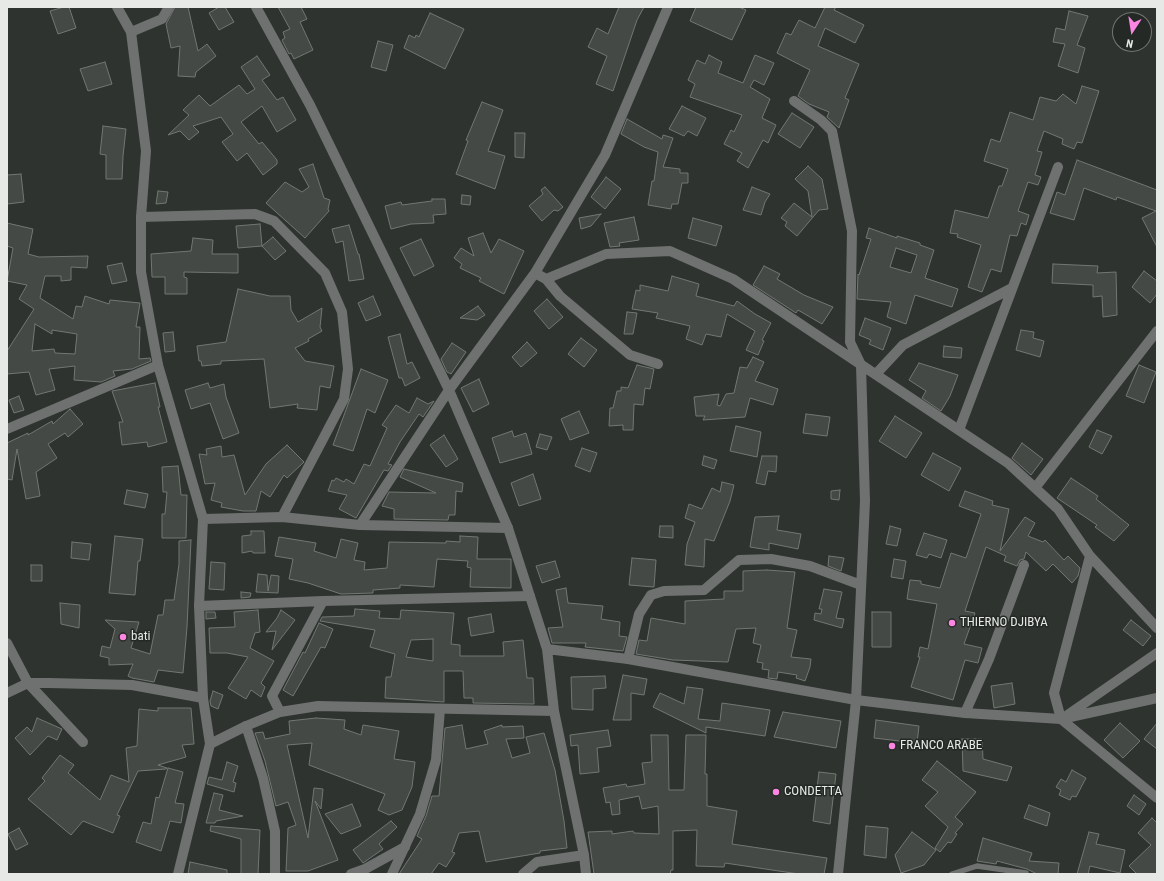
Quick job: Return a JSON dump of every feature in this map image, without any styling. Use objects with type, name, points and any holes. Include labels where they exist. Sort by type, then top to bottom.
[{"type":"street","points":[[117,7],[131,32],[146,151],[141,217],[141,272],[158,365],[203,519],[199,606],[203,698],[210,744],[178,874]]},
{"type":"street","points":[[131,32],[162,19],[169,7]]},
{"type":"street","points":[[256,7],[310,105],[449,390],[508,528],[547,649],[554,711],[584,855],[586,874]]},
{"type":"street","points":[[360,525],[449,390],[535,273],[605,155],[668,7]]},
{"type":"street","points":[[794,101],[822,120],[832,131],[852,231],[850,342],[861,365],[865,501],[856,700],[838,874]]},
{"type":"street","points":[[959,430],[1058,167]]},
{"type":"street","points":[[141,217],[255,214],[274,221],[325,273],[342,312],[348,368],[344,399],[282,517]]},
{"type":"street","points":[[546,280],[606,254],[670,251],[733,279],[1008,463],[1058,509],[1090,556],[1157,628]]},
{"type":"street","points":[[535,273],[546,280],[560,296],[630,355],[658,364]]},
{"type":"street","points":[[876,374],[903,345],[1012,288]]},
{"type":"street","points":[[1035,488],[1157,331]]},
{"type":"street","points":[[7,429],[158,365]]},
{"type":"street","points":[[203,519],[282,517],[360,525],[508,528]]},
{"type":"street","points":[[1090,556],[1054,693],[1061,719],[1157,798]]},
{"type":"street","points":[[628,660],[639,614],[651,594],[664,591],[704,590],[739,560],[771,559],[810,566],[861,585]]},
{"type":"street","points":[[965,713],[989,659],[1024,565]]},
{"type":"street","points":[[199,606],[322,601],[530,596]]},
{"type":"street","points":[[280,712],[272,696],[322,601]]},
{"type":"street","points":[[7,643],[28,683],[83,742]]},
{"type":"street","points":[[547,649],[628,660],[856,700],[965,713],[1061,719],[1157,698]]},
{"type":"street","points":[[1061,719],[1157,653]]},
{"type":"street","points":[[7,693],[28,683],[132,685],[203,698]]},
{"type":"street","points":[[210,744],[246,726],[280,712],[318,706],[554,711]]},
{"type":"street","points":[[392,874],[420,814],[436,760],[440,709]]},
{"type":"street","points":[[246,726],[263,778],[275,831],[275,874]]},
{"type":"street","points":[[351,874],[365,870],[405,847]]},
{"type":"street","points":[[523,874],[537,862],[584,855]]},
{"type":"lane","points":[[952,874],[976,866],[1026,874]]},
{"type":"building","points":[[69,7],[76,28],[58,34],[50,11]]},
{"type":"building","points":[[175,7],[188,7],[198,51],[207,44],[216,56],[196,72],[195,77],[178,76],[180,46],[171,48],[166,24]]},
{"type":"building","points":[[219,7],[225,7],[234,22],[219,30],[209,13]]},
{"type":"building","points":[[278,7],[301,7],[307,19],[300,22],[313,50],[294,59],[291,53],[289,54],[282,40],[285,38],[283,32],[290,29]]},
{"type":"building","points":[[619,7],[644,7],[637,20],[613,91],[596,84],[607,56],[588,47],[597,28],[608,34]]},
{"type":"building","points":[[696,7],[739,7],[746,10],[732,40],[690,21]]},
{"type":"building","points":[[825,7],[836,7],[834,10],[864,25],[855,43],[825,28],[818,46],[859,64],[845,98],[849,100],[839,128],[827,117],[829,112],[809,104],[798,96],[810,70],[777,53],[786,33],[791,35],[799,20],[815,28]]},
{"type":"building","points":[[1069,11],[1088,16],[1077,45],[1085,48],[1078,73],[1058,66],[1065,44],[1053,42],[1056,28],[1065,30]]},
{"type":"building","points":[[430,13],[464,29],[445,69],[404,48],[409,35],[415,38],[416,35],[419,37]]},
{"type":"building","points":[[378,41],[393,45],[386,71],[371,67]]},
{"type":"building","points":[[709,55],[722,62],[718,73],[743,83],[755,55],[774,63],[764,85],[754,80],[750,87],[770,99],[762,118],[776,125],[768,143],[763,140],[748,168],[737,161],[742,153],[724,144],[731,130],[734,132],[742,115],[690,97],[695,84],[688,80],[697,60],[705,64]]},
{"type":"building","points":[[257,56],[270,75],[262,80],[277,100],[283,97],[296,120],[277,132],[262,106],[241,122],[259,144],[262,142],[277,160],[277,164],[263,175],[247,153],[237,161],[222,142],[233,134],[221,117],[193,126],[199,132],[189,140],[180,131],[168,135],[189,115],[183,110],[199,95],[210,106],[239,85],[247,94],[255,89],[241,67]]},
{"type":"building","points":[[105,62],[112,84],[88,91],[80,69]]},
{"type":"building","points":[[1082,86],[1099,91],[1082,143],[1077,142],[1074,149],[1062,144],[1063,139],[1044,131],[1037,151],[1042,152],[1035,175],[1041,177],[1038,185],[1028,182],[1018,211],[1029,215],[1026,225],[1021,223],[1017,236],[1010,235],[1001,272],[991,269],[982,292],[968,287],[981,245],[957,237],[958,234],[950,233],[955,210],[988,218],[999,186],[1002,186],[1008,169],[984,161],[991,139],[1000,142],[1010,112],[1033,120],[1040,97],[1056,101],[1063,94],[1076,104]]},
{"type":"building","points":[[482,102],[503,110],[488,151],[505,156],[495,189],[456,174],[468,141],[466,140]]},
{"type":"building","points":[[682,106],[706,118],[697,136],[688,131],[684,136],[669,129]]},
{"type":"building","points":[[792,113],[814,127],[800,148],[778,134]]},
{"type":"building","points":[[627,119],[662,139],[663,135],[673,138],[663,167],[680,169],[680,173],[688,173],[688,183],[682,183],[678,204],[672,204],[671,209],[648,205],[652,181],[654,181],[658,152],[644,147],[621,134]]},
{"type":"building","points":[[103,126],[126,129],[122,179],[106,179],[106,155],[100,154]]},
{"type":"building","points":[[515,133],[525,133],[524,158],[515,157]]},
{"type":"building","points":[[1077,160],[1157,190],[1157,247],[1142,218],[1156,211],[1117,197],[1116,200],[1084,188],[1074,220],[1050,213],[1057,192],[1065,195]]},
{"type":"building","points":[[313,164],[324,198],[330,200],[329,211],[305,238],[266,203],[285,182],[302,192],[309,187],[299,169]]},
{"type":"building","points":[[808,166],[822,179],[828,209],[819,210],[797,236],[785,226],[787,222],[781,218],[794,203],[812,217],[808,191],[795,179]]},
{"type":"building","points":[[21,174],[24,202],[7,204],[7,175]]},
{"type":"building","points":[[606,177],[621,189],[605,209],[591,197]]},
{"type":"building","points":[[545,187],[563,207],[558,211],[554,210],[542,221],[529,206],[543,194],[541,190]]},
{"type":"building","points":[[752,187],[770,194],[765,202],[761,215],[743,210]]},
{"type":"building","points":[[158,191],[168,192],[166,203],[156,204]]},
{"type":"building","points":[[462,195],[471,196],[470,205],[461,204]]},
{"type":"building","points":[[432,199],[445,199],[446,214],[433,215],[434,223],[411,224],[391,229],[385,206],[401,202],[402,205],[432,201]]},
{"type":"building","points":[[601,214],[591,226],[581,229],[579,218]]},
{"type":"building","points":[[634,217],[639,240],[619,243],[620,246],[610,247],[604,223]]},
{"type":"building","points":[[693,218],[722,226],[716,246],[688,238]]},
{"type":"building","points":[[7,223],[33,229],[28,254],[39,257],[88,256],[87,268],[71,267],[71,280],[61,281],[61,276],[45,276],[40,298],[73,319],[76,306],[82,307],[85,296],[109,304],[110,300],[140,303],[136,327],[140,327],[139,359],[150,358],[151,361],[132,369],[113,371],[115,376],[101,382],[74,380],[75,366],[49,369],[55,390],[36,395],[29,372],[7,374],[7,351],[34,309],[19,299],[27,285],[7,281],[13,248],[7,246]],"holes":[[[35,324],[52,334],[52,330],[77,334],[75,354],[55,353],[54,349],[32,351]]]},
{"type":"building","points":[[260,224],[262,246],[238,248],[236,226]]},
{"type":"building","points":[[349,225],[359,254],[364,279],[349,281],[343,241],[336,243],[332,229]]},
{"type":"building","points":[[869,228],[897,238],[897,236],[920,243],[920,245],[934,250],[925,278],[958,289],[952,307],[915,295],[906,324],[887,317],[891,302],[857,299],[858,274],[859,275],[871,239],[866,238]],"holes":[[[896,248],[917,255],[911,273],[890,267]]]},
{"type":"building","points":[[483,233],[491,253],[499,239],[524,251],[504,294],[479,281],[481,278],[460,268],[462,264],[454,258],[461,248],[474,256],[468,238]]},
{"type":"building","points":[[273,237],[286,251],[275,260],[262,246]]},
{"type":"building","points":[[193,238],[213,240],[212,254],[238,254],[238,273],[184,272],[184,277],[187,278],[187,294],[165,294],[165,277],[152,277],[151,254],[191,251]]},
{"type":"building","points":[[421,239],[434,266],[414,276],[400,248]]},
{"type":"building","points":[[122,263],[127,281],[112,284],[107,266]]},
{"type":"building","points":[[1053,264],[1098,266],[1097,273],[1116,272],[1117,315],[1103,317],[1102,296],[1093,297],[1093,285],[1052,283]]},
{"type":"building","points":[[764,266],[780,274],[777,279],[804,295],[833,307],[822,324],[798,310],[796,313],[753,285]]},
{"type":"building","points":[[1144,271],[1157,281],[1157,294],[1150,303],[1132,287]]},
{"type":"building","points":[[672,276],[699,284],[696,296],[734,306],[737,301],[771,323],[762,340],[764,341],[758,355],[746,350],[755,331],[727,314],[721,337],[706,334],[702,345],[686,339],[690,326],[656,318],[658,313],[632,309],[636,290],[640,291],[640,285],[668,291]]},
{"type":"building","points":[[238,289],[270,296],[290,296],[291,310],[298,322],[322,308],[320,327],[322,331],[308,339],[309,341],[295,348],[305,361],[334,366],[330,388],[320,386],[317,410],[297,408],[298,404],[270,408],[264,359],[221,361],[221,364],[202,366],[201,361],[199,361],[197,346],[226,342]]},
{"type":"building","points":[[373,296],[381,315],[366,321],[358,303]]},
{"type":"building","points":[[547,299],[563,317],[549,329],[534,311]]},
{"type":"building","points":[[478,306],[485,315],[477,320],[460,318]]},
{"type":"building","points":[[627,312],[637,313],[633,334],[624,334]]},
{"type":"building","points":[[865,318],[891,328],[883,350],[869,344],[871,340],[859,335]]},
{"type":"building","points":[[1021,330],[1034,332],[1033,338],[1044,341],[1040,357],[1016,350]]},
{"type":"building","points":[[173,332],[175,351],[165,352],[163,333]]},
{"type":"building","points":[[400,334],[407,364],[412,362],[420,378],[405,386],[402,378],[399,378],[388,337]]},
{"type":"building","points":[[581,338],[597,350],[584,367],[568,354]]},
{"type":"building","points":[[527,342],[537,353],[521,367],[512,357]]},
{"type":"building","points":[[452,343],[466,352],[451,374],[447,372],[441,359]]},
{"type":"building","points":[[944,346],[962,348],[961,358],[943,357]]},
{"type":"building","points":[[753,357],[764,362],[755,381],[778,389],[773,405],[750,398],[745,417],[703,420],[705,416],[696,416],[694,397],[719,394],[717,405],[720,406],[726,394],[734,393],[740,367],[747,368]]},
{"type":"building","points":[[919,363],[958,375],[950,396],[941,411],[922,398],[926,391],[909,380]]},
{"type":"building","points":[[637,365],[654,369],[650,389],[645,388],[643,405],[634,404],[633,430],[623,430],[623,425],[609,426],[610,408],[613,408],[617,391],[621,391],[621,387],[628,388]]},
{"type":"building","points":[[1139,365],[1156,372],[1144,403],[1126,396]]},
{"type":"building","points":[[361,369],[388,380],[375,413],[367,409],[353,451],[333,445]]},
{"type":"building","points":[[479,379],[489,404],[473,412],[461,388]]},
{"type":"building","points":[[155,383],[160,407],[158,407],[167,442],[148,447],[147,442],[122,445],[119,422],[123,422],[112,391]]},
{"type":"building","points":[[208,383],[210,388],[224,384],[226,397],[239,433],[223,439],[210,403],[191,409],[185,390]]},
{"type":"building","points":[[19,396],[24,410],[14,413],[9,400]]},
{"type":"building","points":[[417,398],[428,404],[434,401],[423,417],[419,414],[400,442],[388,464],[392,465],[388,471],[384,470],[356,518],[339,509],[347,495],[328,491],[332,480],[334,481],[336,478],[344,482],[346,479],[354,484],[364,464],[370,466],[387,428],[382,425],[396,405],[409,413]]},
{"type":"building","points":[[70,409],[83,424],[68,437],[65,433],[48,444],[57,458],[36,472],[40,496],[26,499],[17,449],[12,480],[7,479],[7,443],[28,433],[28,435],[52,421],[53,424]]},
{"type":"building","points":[[579,411],[589,433],[570,440],[561,419]]},
{"type":"building","points":[[806,414],[830,417],[827,436],[803,433]]},
{"type":"building","points":[[895,416],[922,433],[906,458],[879,441]]},
{"type":"building","points":[[736,426],[761,432],[757,457],[730,451]]},
{"type":"building","points":[[1097,430],[1112,436],[1102,454],[1089,447]]},
{"type":"building","points":[[512,431],[514,437],[526,433],[532,454],[500,463],[492,438]]},
{"type":"building","points":[[540,434],[552,437],[547,450],[536,447]]},
{"type":"building","points":[[444,435],[458,459],[446,467],[430,445]]},
{"type":"building","points":[[1022,443],[1043,459],[1031,475],[1012,458]]},
{"type":"building","points":[[287,445],[304,462],[287,478],[284,475],[270,497],[261,491],[256,511],[243,511],[221,507],[222,503],[211,500],[215,483],[205,484],[199,454],[207,455],[206,449],[221,446],[222,457],[234,455],[245,495],[266,464]]},
{"type":"building","points":[[582,448],[597,453],[590,472],[575,466]]},
{"type":"building","points":[[933,453],[961,468],[949,491],[921,475]]},
{"type":"building","points":[[704,456],[717,460],[714,469],[702,465]]},
{"type":"building","points":[[762,456],[777,456],[776,472],[768,471],[765,485],[756,483]]},
{"type":"building","points":[[178,466],[181,495],[187,495],[186,538],[162,538],[162,514],[165,514],[167,492],[163,492],[162,467]]},
{"type":"building","points":[[404,469],[463,483],[462,492],[456,491],[455,515],[449,515],[448,520],[394,519],[394,509],[382,506],[389,492],[436,493],[400,477]]},
{"type":"building","points":[[533,474],[541,499],[519,506],[511,483]]},
{"type":"building","points":[[1071,478],[1098,496],[1096,499],[1129,525],[1114,541],[1095,527],[1097,525],[1057,498]]},
{"type":"building","points":[[722,482],[734,485],[730,501],[714,541],[705,539],[704,567],[685,565],[687,544],[695,522],[685,518],[689,504],[702,509],[712,488],[720,492]]},
{"type":"building","points":[[127,490],[148,494],[145,508],[124,504]]},
{"type":"building","points":[[840,490],[839,500],[831,499],[831,491]]},
{"type":"building","points":[[965,491],[993,501],[992,505],[1009,509],[1000,551],[1025,517],[1035,523],[1028,536],[1043,542],[1045,540],[1064,560],[1068,556],[1080,568],[1078,576],[1072,583],[1053,564],[1046,571],[1026,552],[1024,559],[1020,560],[1017,566],[1004,561],[1006,556],[986,547],[965,611],[975,613],[964,644],[982,648],[978,663],[965,660],[953,700],[911,687],[920,657],[918,657],[920,647],[928,649],[937,604],[907,599],[910,580],[921,581],[921,584],[940,588],[951,553],[966,558],[981,514],[959,506]]},
{"type":"building","points":[[779,516],[777,530],[801,534],[798,549],[769,543],[769,550],[750,547],[755,517]]},
{"type":"building","points":[[660,526],[673,526],[673,538],[659,537]]},
{"type":"building","points":[[890,526],[901,529],[897,546],[886,544]]},
{"type":"building","points":[[251,531],[264,531],[265,553],[253,553],[252,551],[242,553],[242,536],[251,535]]},
{"type":"building","points":[[924,533],[947,540],[941,558],[929,554],[927,558],[916,555]]},
{"type":"building","points":[[115,536],[143,539],[140,561],[138,561],[135,595],[109,593]]},
{"type":"building","points":[[460,536],[478,537],[477,559],[511,559],[511,588],[470,587],[471,568],[467,567],[468,561],[437,559],[434,587],[400,585],[400,588],[373,590],[373,593],[341,594],[308,583],[289,579],[293,559],[275,556],[279,537],[316,543],[314,551],[336,558],[341,539],[358,543],[354,560],[365,562],[364,570],[387,568],[389,542],[460,542]]},
{"type":"building","points":[[191,540],[187,627],[183,673],[158,670],[154,682],[132,678],[128,676],[133,664],[109,665],[109,658],[100,656],[102,646],[110,648],[115,629],[105,620],[139,622],[131,648],[150,654],[158,615],[163,615],[165,600],[174,600],[179,564],[179,541]]},
{"type":"building","points":[[72,542],[91,544],[89,560],[71,558]]},
{"type":"building","points":[[829,556],[844,558],[841,571],[828,566]]},
{"type":"building","points":[[632,558],[656,560],[654,587],[629,585]]},
{"type":"building","points":[[894,559],[906,561],[903,579],[891,577]]},
{"type":"building","points":[[555,561],[560,577],[542,583],[536,566]]},
{"type":"building","points":[[211,562],[225,563],[224,590],[209,589]]},
{"type":"building","points":[[31,565],[42,565],[42,581],[31,581]]},
{"type":"building","points":[[767,570],[795,572],[787,628],[797,630],[791,657],[811,659],[805,681],[796,678],[797,675],[778,672],[777,679],[768,678],[769,670],[762,669],[763,663],[757,662],[761,645],[753,643],[756,628],[736,629],[728,662],[673,660],[636,654],[639,640],[647,641],[651,618],[685,624],[685,601],[724,599],[724,591],[743,591],[743,571]]},
{"type":"building","points":[[258,574],[267,575],[268,591],[271,575],[279,576],[278,593],[256,592]]},
{"type":"building","points":[[566,588],[568,603],[603,606],[601,619],[620,622],[619,636],[627,637],[623,651],[585,647],[586,643],[552,643],[548,628],[563,627],[556,590]]},
{"type":"building","points":[[824,589],[842,592],[836,618],[844,619],[842,628],[814,620],[815,613],[821,614],[822,609],[819,609]]},
{"type":"building","points":[[241,592],[251,593],[250,597],[241,598]]},
{"type":"building","points":[[60,603],[80,605],[79,628],[61,624]]},
{"type":"building","points":[[355,609],[380,611],[379,618],[400,619],[401,610],[454,613],[451,644],[460,645],[460,656],[504,656],[503,642],[523,640],[527,678],[533,678],[534,704],[473,703],[473,698],[464,698],[463,671],[444,671],[444,702],[385,698],[386,677],[391,677],[395,654],[370,647],[375,630],[320,621],[322,617],[354,616]],"holes":[[[433,639],[433,661],[406,657],[411,640]]]},
{"type":"building","points":[[258,610],[260,632],[255,633],[250,648],[274,661],[261,683],[265,687],[261,697],[251,690],[246,699],[228,688],[248,657],[227,653],[210,653],[209,628],[235,627],[234,612]]},
{"type":"building","points":[[281,610],[295,620],[272,650],[276,631],[266,632],[277,618]]},
{"type":"building","points":[[206,612],[215,612],[216,618],[206,619]]},
{"type":"building","points":[[872,612],[891,612],[891,647],[872,647]]},
{"type":"building","points":[[491,614],[494,632],[471,636],[468,618]]},
{"type":"building","points":[[1131,620],[1151,636],[1143,646],[1123,630]]},
{"type":"building","points":[[319,623],[333,629],[325,648],[321,647],[293,696],[283,690],[303,652],[305,653]]},
{"type":"building","points":[[623,675],[647,679],[644,695],[631,693],[631,720],[613,720]]},
{"type":"building","points":[[605,676],[606,688],[593,689],[593,710],[572,709],[571,677]]},
{"type":"building","points":[[1012,683],[1015,704],[994,708],[991,686]]},
{"type":"building","points":[[687,687],[703,689],[698,719],[720,721],[722,703],[770,710],[765,736],[706,727],[706,733],[653,707],[660,693],[684,704]]},
{"type":"building","points":[[213,691],[223,695],[218,709],[211,706],[210,701]]},
{"type":"building","points":[[158,708],[191,708],[194,744],[182,745],[186,757],[158,765],[167,768],[166,769],[138,771],[117,815],[120,816],[113,833],[83,821],[71,835],[28,799],[45,781],[42,778],[60,755],[74,765],[68,773],[100,800],[111,775],[129,782],[126,748],[137,746],[139,709],[158,711]]},
{"type":"building","points":[[783,712],[841,721],[836,748],[774,737]]},
{"type":"building","points":[[37,718],[62,729],[57,740],[48,736],[30,755],[15,738],[27,727],[32,732]]},
{"type":"building","points":[[316,718],[345,720],[344,729],[361,735],[363,725],[399,731],[394,759],[415,762],[412,787],[402,810],[389,815],[378,810],[385,794],[309,765],[312,743],[287,745],[308,838],[314,788],[323,789],[321,809],[315,801],[338,860],[308,871],[286,871],[288,828],[296,825],[288,802],[276,806],[265,761],[255,733],[263,732],[265,739],[290,734],[289,721]]},
{"type":"building","points":[[876,720],[919,726],[917,743],[874,738]]},
{"type":"building","points":[[1120,723],[1140,741],[1123,758],[1104,740]]},
{"type":"building","points":[[1157,723],[1157,749],[1144,739]]},
{"type":"building","points":[[462,725],[466,749],[488,744],[484,731],[502,725],[502,727],[523,726],[524,738],[506,739],[512,758],[530,753],[526,737],[544,733],[555,770],[567,848],[540,851],[540,853],[486,862],[479,831],[459,833],[452,852],[455,853],[446,867],[439,863],[431,874],[399,874],[422,839],[417,836],[426,816],[432,796],[439,796],[445,728]]},
{"type":"building","points":[[608,730],[611,746],[597,748],[599,772],[580,774],[578,745],[571,746],[570,735]]},
{"type":"building","points":[[651,735],[668,735],[669,790],[684,790],[686,735],[706,735],[705,774],[707,774],[707,806],[737,811],[732,844],[827,858],[824,874],[799,874],[725,863],[724,867],[696,866],[697,830],[673,831],[673,870],[671,870],[670,874],[594,874],[588,832],[612,831],[612,834],[633,831],[634,833],[659,834],[658,806],[642,809],[639,796],[619,800],[620,814],[612,815],[610,802],[606,803],[603,788],[626,784],[627,787],[645,784],[642,763],[652,762]]},
{"type":"building","points":[[962,739],[982,739],[983,759],[1012,767],[1007,781],[963,771]]},
{"type":"building","points":[[937,761],[976,792],[955,817],[963,824],[955,833],[957,834],[951,843],[948,842],[940,852],[935,848],[948,827],[925,806],[938,792],[922,780]]},
{"type":"building","points":[[227,762],[238,766],[233,782],[236,783],[234,792],[207,784],[209,777],[222,780]]},
{"type":"building","points":[[168,768],[183,772],[175,803],[184,804],[181,823],[170,821],[161,851],[136,842],[143,822],[151,824],[156,797],[159,798]]},
{"type":"building","points":[[1072,770],[1086,778],[1076,797],[1072,796],[1070,800],[1059,795],[1061,790],[1056,787],[1061,779],[1066,782]]},
{"type":"building","points":[[819,772],[836,774],[830,824],[813,821]]},
{"type":"building","points":[[214,793],[223,795],[219,810],[243,816],[216,821],[215,823],[206,823]]},
{"type":"building","points":[[1134,795],[1146,804],[1139,815],[1127,806]]},
{"type":"building","points":[[352,804],[361,826],[341,834],[325,814]]},
{"type":"building","points":[[1029,805],[1050,813],[1047,826],[1024,818]]},
{"type":"building","points":[[1152,818],[1157,823],[1157,874],[1137,874],[1129,866],[1151,845],[1138,833]]},
{"type":"building","points":[[391,821],[397,827],[379,844],[383,849],[363,863],[353,850]]},
{"type":"building","points":[[211,826],[260,830],[258,874],[241,874],[241,839],[210,831]]},
{"type":"building","points":[[866,826],[888,828],[886,858],[864,855]]},
{"type":"building","points":[[19,828],[28,844],[16,850],[8,834]]},
{"type":"building","points":[[912,832],[936,850],[924,865],[901,873],[895,855]]},
{"type":"building","points":[[1089,832],[1099,834],[1096,844],[1125,850],[1120,873],[1090,866],[1088,874],[1077,874]]},
{"type":"building","points":[[983,838],[1032,853],[1029,861],[1059,863],[1058,874],[1037,874],[1027,869],[997,861],[996,864],[977,861]]},
{"type":"building","points":[[190,862],[227,870],[227,874],[188,874]]},
{"type":"place","name":"THIERNO DJIBYA","points":[[952,623]]},
{"type":"place","name":"bati","points":[[123,637]]},
{"type":"place","name":"FRANCO ARABE","points":[[892,746]]},
{"type":"place","name":"CONDETTA","points":[[776,792]]}]
